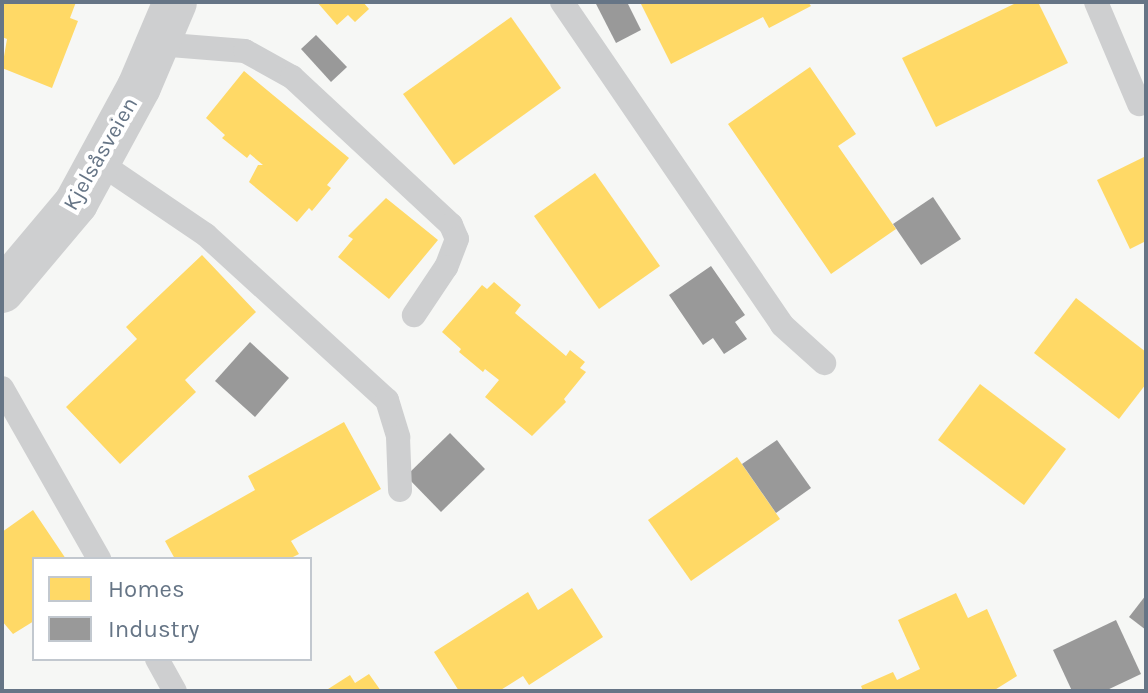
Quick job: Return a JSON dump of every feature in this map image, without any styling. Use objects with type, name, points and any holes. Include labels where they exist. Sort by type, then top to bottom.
[{"type":"street","name":"Kjelsåsveien","points":[[2,291],[76,203],[100,163],[175,2]]},
{"type":"lane","points":[[562,2],[782,325],[824,363]]},
{"type":"lane","points":[[1096,2],[1139,104]]},
{"type":"lane","points":[[158,44],[245,51],[292,77],[451,225],[457,239],[446,267],[414,315]]},
{"type":"lane","points":[[100,163],[206,235],[387,400],[398,437],[400,490]]},
{"type":"lane","points":[[2,388],[98,557]]},
{"type":"lane","points":[[158,661],[175,691]]},
{"type":"building: Homes","points":[[2,2],[76,2],[70,18],[78,21],[52,88],[2,68],[7,39],[2,37]]},
{"type":"building: Homes","points":[[317,2],[363,2],[369,9],[355,22],[348,15],[337,25]]},
{"type":"building: Homes","points":[[640,2],[808,2],[811,6],[769,28],[763,17],[671,64]]},
{"type":"building: Homes","points":[[1018,2],[1038,2],[1068,63],[936,127],[902,58]]},
{"type":"building: Homes","points":[[511,17],[561,88],[454,165],[403,94]]},
{"type":"building: Homes","points":[[810,67],[856,134],[838,146],[896,229],[831,274],[728,124]]},
{"type":"building: Homes","points":[[244,71],[349,158],[327,185],[331,188],[312,211],[309,208],[297,222],[249,182],[258,165],[263,165],[250,154],[247,158],[222,138],[225,135],[206,118]]},
{"type":"building: Homes","points":[[1146,156],[1146,241],[1130,249],[1097,180]]},
{"type":"building: Homes","points":[[595,173],[660,266],[599,309],[534,216]]},
{"type":"building: Homes","points":[[386,198],[438,240],[389,299],[338,257],[353,239],[348,236]]},
{"type":"building: Homes","points":[[202,255],[256,312],[185,380],[196,392],[120,464],[66,407],[137,339],[126,327]]},
{"type":"building: Homes","points":[[494,282],[521,305],[515,313],[566,356],[570,350],[585,362],[580,368],[586,372],[564,399],[566,402],[532,436],[485,397],[499,380],[485,369],[483,372],[459,352],[461,349],[442,332],[482,285],[487,289]]},
{"type":"building: Homes","points":[[1076,298],[1146,352],[1146,384],[1119,419],[1034,353]]},
{"type":"building: Homes","points":[[980,384],[1066,449],[1024,505],[938,440]]},
{"type":"building: Homes","points":[[344,422],[381,489],[291,541],[299,554],[293,557],[174,557],[165,541],[255,490],[248,476]]},
{"type":"building: Homes","points":[[737,457],[780,519],[691,581],[648,520]]},
{"type":"building: Homes","points":[[33,510],[65,557],[32,557],[32,622],[13,634],[2,621],[2,532]]},
{"type":"building: Homes","points":[[572,588],[603,637],[529,685],[523,676],[499,691],[459,691],[434,652],[528,592],[538,610]]},
{"type":"building: Homes","points":[[956,593],[968,618],[987,609],[1017,676],[993,691],[863,691],[861,686],[893,672],[897,680],[920,669],[898,620]]},
{"type":"building: Homes","points":[[369,674],[381,691],[325,691],[350,675],[355,683]]},
{"type":"building: Industry","points":[[595,2],[627,2],[641,30],[616,43]]},
{"type":"building: Industry","points":[[316,35],[347,67],[331,82],[301,49]]},
{"type":"building: Industry","points":[[933,197],[961,239],[921,265],[893,224]]},
{"type":"building: Industry","points":[[711,266],[745,315],[735,322],[747,339],[724,354],[713,338],[703,345],[669,295]]},
{"type":"building: Industry","points":[[250,342],[289,378],[255,417],[215,381]]},
{"type":"building: Industry","points":[[450,433],[485,469],[441,512],[406,476]]},
{"type":"building: Industry","points":[[777,440],[811,488],[776,513],[742,464]]},
{"type":"building: Industry","points":[[1146,595],[1146,630],[1129,617]]},
{"type":"building: Industry","points":[[1116,620],[1141,674],[1105,691],[1072,691],[1053,650]]}]
